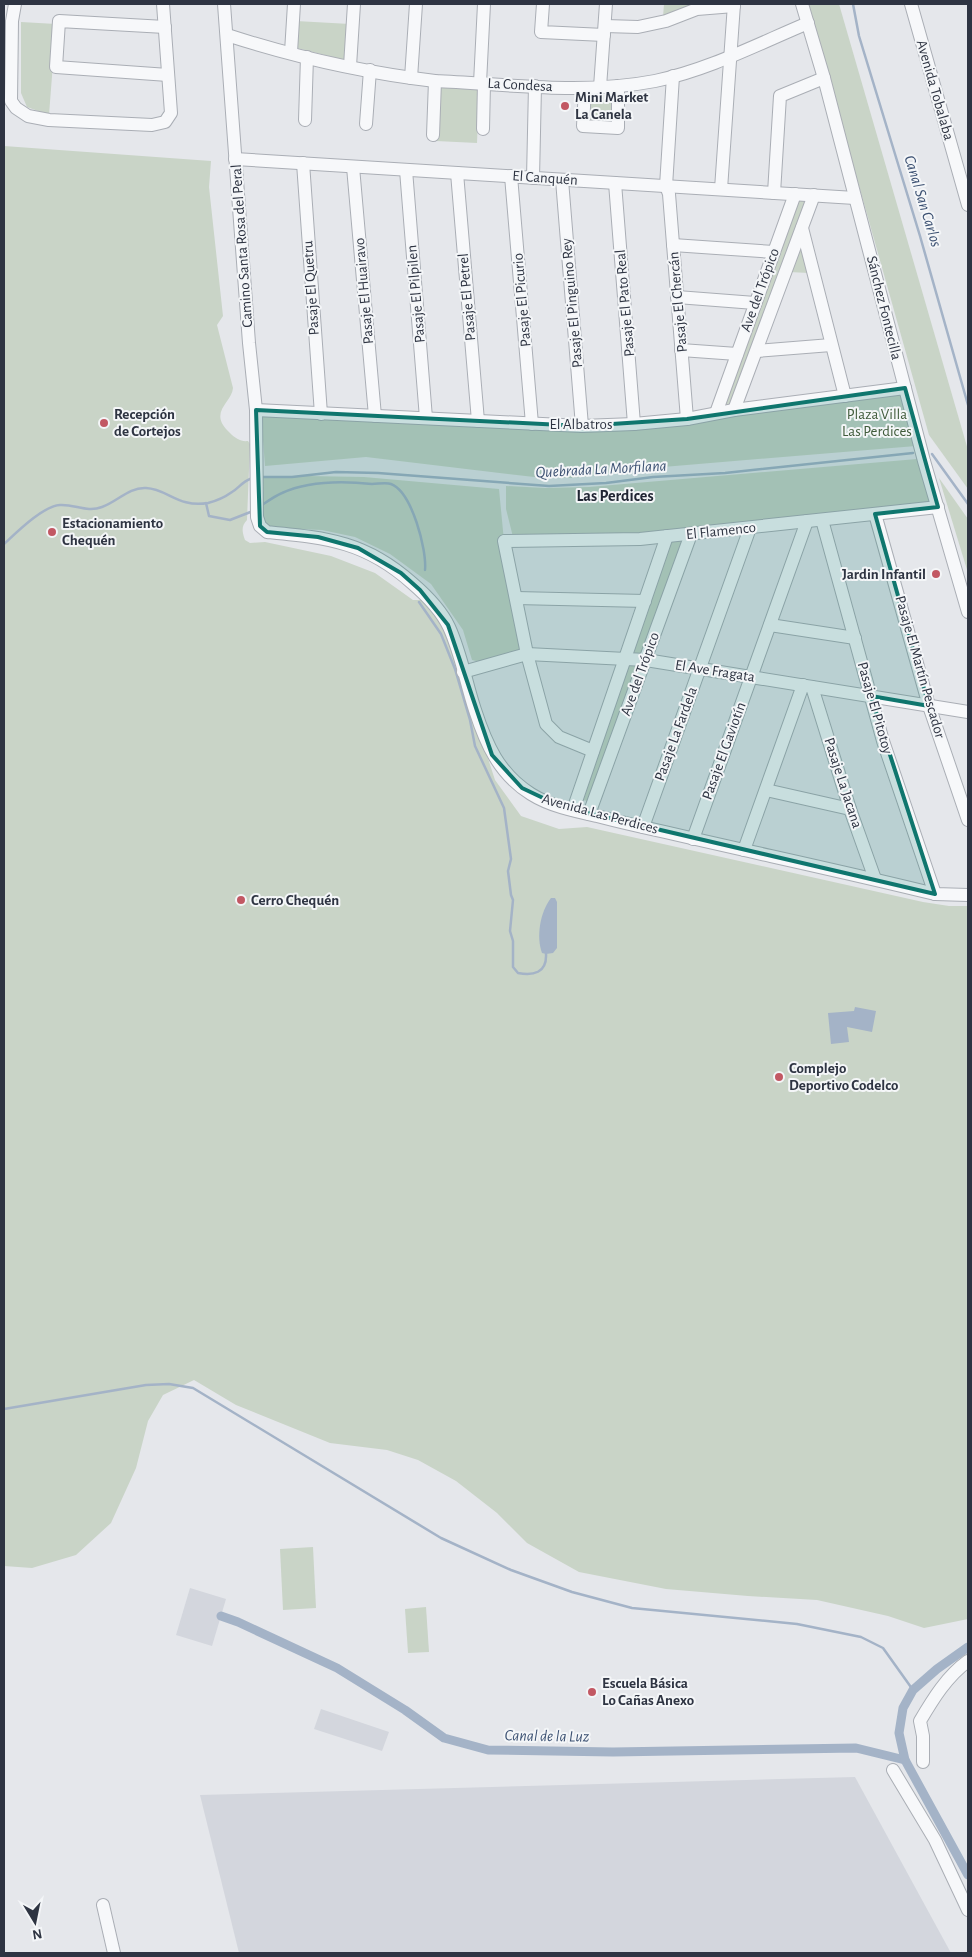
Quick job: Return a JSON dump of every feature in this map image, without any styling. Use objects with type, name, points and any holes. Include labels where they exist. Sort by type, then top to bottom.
[{"type":"street","points":[[15,4],[12,20],[11,100],[16,108],[28,116],[48,120],[152,125],[165,122],[171,113],[163,4]]},
{"type":"street","name":"Camino Santa Rosa del Peral","points":[[224,4],[256,410],[256,488]]},
{"type":"street","points":[[291,52],[294,4]]},
{"type":"street","points":[[350,66],[354,4]]},
{"type":"street","points":[[411,78],[416,4]]},
{"type":"street","points":[[483,129],[484,4]]},
{"type":"street","points":[[543,4],[541,32],[638,27],[666,21],[697,9],[734,5],[721,189]]},
{"type":"street","points":[[600,87],[606,4]]},
{"type":"street","name":"Sánchez Fontecilla","points":[[802,4],[824,78],[905,388],[968,612]]},
{"type":"street","name":"Avenida Tobalaba","points":[[911,4],[968,205]]},
{"type":"street","points":[[165,27],[59,21],[56,67],[168,75]]},
{"type":"street","name":"La Condesa","points":[[227,35],[307,57],[411,78],[435,81],[585,88],[618,86],[673,76],[731,56],[808,23]]},
{"type":"street","points":[[305,120],[307,57]]},
{"type":"street","points":[[366,124],[370,70]]},
{"type":"street","name":"Pasaje El Chercán","points":[[673,76],[666,186],[669,194],[687,418]]},
{"type":"street","points":[[774,193],[780,96],[824,78]]},
{"type":"street","points":[[433,135],[435,81]]},
{"type":"street","points":[[533,178],[535,86]]},
{"type":"street","points":[[585,88],[583,126],[618,128],[618,86]]},
{"type":"street","name":"El Canquén","points":[[235,159],[855,198]]},
{"type":"street","name":"Pasaje El Quetru","points":[[303,163],[321,414]]},
{"type":"street","name":"Pasaje El Huairavo","points":[[353,166],[375,416]]},
{"type":"street","name":"Pasaje El Pilpilen","points":[[406,170],[426,418]]},
{"type":"street","name":"Pasaje El Petrel","points":[[457,173],[478,421]]},
{"type":"street","name":"Pasaje El Picurio","points":[[512,176],[532,424]]},
{"type":"street","name":"Pasaje El Pinguino Rey","points":[[562,180],[582,426]]},
{"type":"street","name":"Pasaje El Pato Real","points":[[615,183],[634,424]]},
{"type":"street","name":"Ave del Trópico","points":[[716,413],[794,194]]},
{"type":"street","name":"Ave del Trópico","points":[[734,410],[814,195]]},
{"type":"street","points":[[802,228],[845,396]]},
{"type":"street","points":[[673,245],[774,252]]},
{"type":"street","points":[[677,297],[755,303]]},
{"type":"street","points":[[757,351],[831,345]]},
{"type":"street","points":[[681,350],[737,354]]},
{"type":"street","name":"El Albatros","points":[[256,410],[582,426],[634,424],[687,418],[734,410],[905,388]]},
{"type":"street","name":"Avenida Las Perdices","points":[[256,488],[257,521],[264,531],[318,537],[358,548],[378,557],[401,573],[420,590],[448,625],[483,734],[498,764],[514,781],[532,795],[552,804],[573,810],[693,839],[936,894],[968,895]]},
{"type":"street","name":"El Flamenco","points":[[516,598],[504,540],[616,540],[750,528],[938,507]]},
{"type":"street","name":"Pasaje El Martín Pescador","points":[[875,514],[929,706],[968,820]]},
{"type":"street","name":"Pasaje El Pitotoy","points":[[822,520],[887,752],[936,894]]},
{"type":"street","name":"Pasaje El Gaviotín","points":[[693,839],[807,521]]},
{"type":"street","name":"Pasaje La Fardela","points":[[643,827],[750,528]]},
{"type":"street","name":"Ave del Trópico","points":[[590,814],[691,534]]},
{"type":"street","name":"Ave del Trópico","points":[[573,810],[667,536]]},
{"type":"street","points":[[592,751],[559,736],[546,724],[526,654],[516,598],[645,601]]},
{"type":"street","points":[[770,625],[855,638]]},
{"type":"street","name":"El Ave Fragata","points":[[463,672],[526,654],[625,658],[968,712]]},
{"type":"street","points":[[744,850],[808,686]]},
{"type":"street","name":"Pasaje La Jacana","points":[[808,686],[875,879]]},
{"type":"street","points":[[766,790],[850,809]]},
{"type":"street","points":[[923,1762],[923,1736],[920,1721],[957,1669],[968,1661]]},
{"type":"street","points":[[893,1770],[935,1840],[968,1910]]},
{"type":"street","points":[[103,1905],[114,1953]]},
{"type":"highlighted area","points":[[905,388],[938,507],[875,514],[929,706],[871,696],[935,894],[562,807],[522,788],[492,755],[448,625],[420,590],[401,573],[358,548],[318,537],[267,532],[260,526],[256,410],[582,426],[687,419]]},
{"type":"shaded area","points":[[190,1588],[226,1599],[212,1646],[176,1635]]},
{"type":"shaded area","points":[[321,1709],[389,1732],[382,1751],[314,1729]]},
{"type":"shaded area","points":[[855,1777],[951,1953],[239,1953],[200,1795]]},
{"type":"green space","points":[[664,4],[729,4],[663,17]]},
{"type":"green space","points":[[808,4],[839,4],[968,450],[968,489],[929,435]]},
{"type":"green space","points":[[296,21],[350,24],[349,61],[293,47]]},
{"type":"green space","points":[[21,22],[56,24],[49,115],[27,107],[21,93]]},
{"type":"green space","points":[[439,87],[479,90],[477,143],[436,141]]},
{"type":"green space","points":[[614,94],[614,120],[609,123],[588,123],[587,97]]},
{"type":"green space","points":[[4,146],[211,161],[209,187],[223,316],[217,325],[233,388],[232,393],[222,408],[221,419],[223,426],[232,435],[241,440],[248,441],[250,444],[247,520],[243,529],[245,540],[250,543],[265,542],[331,556],[375,573],[413,600],[428,600],[446,629],[495,780],[521,816],[559,829],[587,827],[923,902],[949,906],[968,906],[968,1619],[924,1628],[888,1616],[817,1600],[666,1589],[579,1572],[527,1543],[497,1513],[456,1481],[418,1460],[387,1450],[330,1443],[236,1405],[194,1380],[163,1395],[148,1421],[136,1468],[111,1523],[76,1555],[32,1568],[4,1566]]},
{"type":"green space","points":[[807,199],[735,402],[724,405],[797,200]]},
{"type":"green space","points":[[799,240],[809,273],[789,272]]},
{"type":"green space","name":"Plaza Villa Las Perdices","points":[[903,391],[916,446],[663,467],[572,478],[534,477],[366,457],[265,466],[261,414],[569,429]]},
{"type":"green space","name":"Plaza Villa Las Perdices","points":[[920,459],[933,503],[675,532],[513,537],[506,509],[506,486],[545,488],[589,487]]},
{"type":"green space","points":[[307,476],[364,477],[499,489],[504,541],[523,643],[517,652],[480,662],[472,660],[463,630],[431,584],[390,554],[355,537],[322,530],[272,528],[263,525],[260,478]]},
{"type":"green space","points":[[939,478],[968,519],[968,573]]},
{"type":"green space","points":[[685,535],[592,802],[578,799],[669,538]]},
{"type":"green space","points":[[313,1547],[316,1608],[283,1610],[280,1549]]},
{"type":"green space","points":[[426,1607],[429,1652],[408,1653],[405,1609]]},
{"type":"water","points":[[551,898],[555,898],[557,902],[557,948],[553,953],[546,954],[542,953],[540,947],[539,932],[544,910]]},
{"type":"water","points":[[855,1007],[876,1011],[872,1032],[847,1027],[849,1042],[831,1044],[828,1013],[854,1011]]},
{"type":"waterway","name":"Canal San Carlos","points":[[853,4],[859,36],[920,236],[968,405]]},
{"type":"waterway","name":"Quebrada La Morfilana","points":[[262,477],[292,477],[336,472],[378,473],[549,486],[725,473],[913,453]]},
{"type":"waterway","name":"Quebrada La Morfilana","points":[[932,454],[968,504]]},
{"type":"waterway","name":"Quebrada La Morfilana","points":[[4,544],[30,520],[53,506],[65,505],[97,509],[140,488],[161,491],[189,503],[208,503],[226,496],[250,479]]},
{"type":"waterway","points":[[262,505],[292,489],[315,484],[338,482],[391,484],[399,489],[412,509],[421,536],[425,570]]},
{"type":"waterway","points":[[206,503],[209,516],[230,520],[253,511]]},
{"type":"waterway","points":[[419,602],[441,634],[455,669],[470,720],[475,746],[504,808],[511,859],[508,871],[513,900],[510,931],[513,941],[513,967],[518,973],[529,974],[538,972],[544,965],[546,954]]},
{"type":"waterway","points":[[4,1409],[146,1385],[169,1384],[193,1388],[441,1538],[511,1570],[572,1592],[632,1608],[797,1624],[861,1637],[883,1648],[913,1690]]},
{"type":"waterway","name":"Canal de la Luz","points":[[221,1616],[337,1668],[405,1710],[444,1738],[488,1750],[613,1752],[856,1748],[905,1760]]},
{"type":"waterway","name":"Canal San Carlos","points":[[968,1647],[937,1669],[913,1690],[903,1708],[899,1733],[905,1760],[968,1875]]},
{"type":"place","name":"Mini Market La Canela","points":[[565,106]]},
{"type":"place","name":"Recepción de Cortejos","points":[[104,423]]},
{"type":"place","name":"Estacionamiento Chequén","points":[[52,532]]},
{"type":"place","name":"Jardin Infantil","points":[[936,574]]},
{"type":"place","name":"Cerro Chequén","points":[[241,900]]},
{"type":"place","name":"Complejo Deportivo Codelco","points":[[779,1077]]},
{"type":"place","name":"Escuela Básica Lo Cañas Anexo","points":[[592,1692]]},
{"type":"district","name":"Las Perdices","points":[[615,496]]}]
